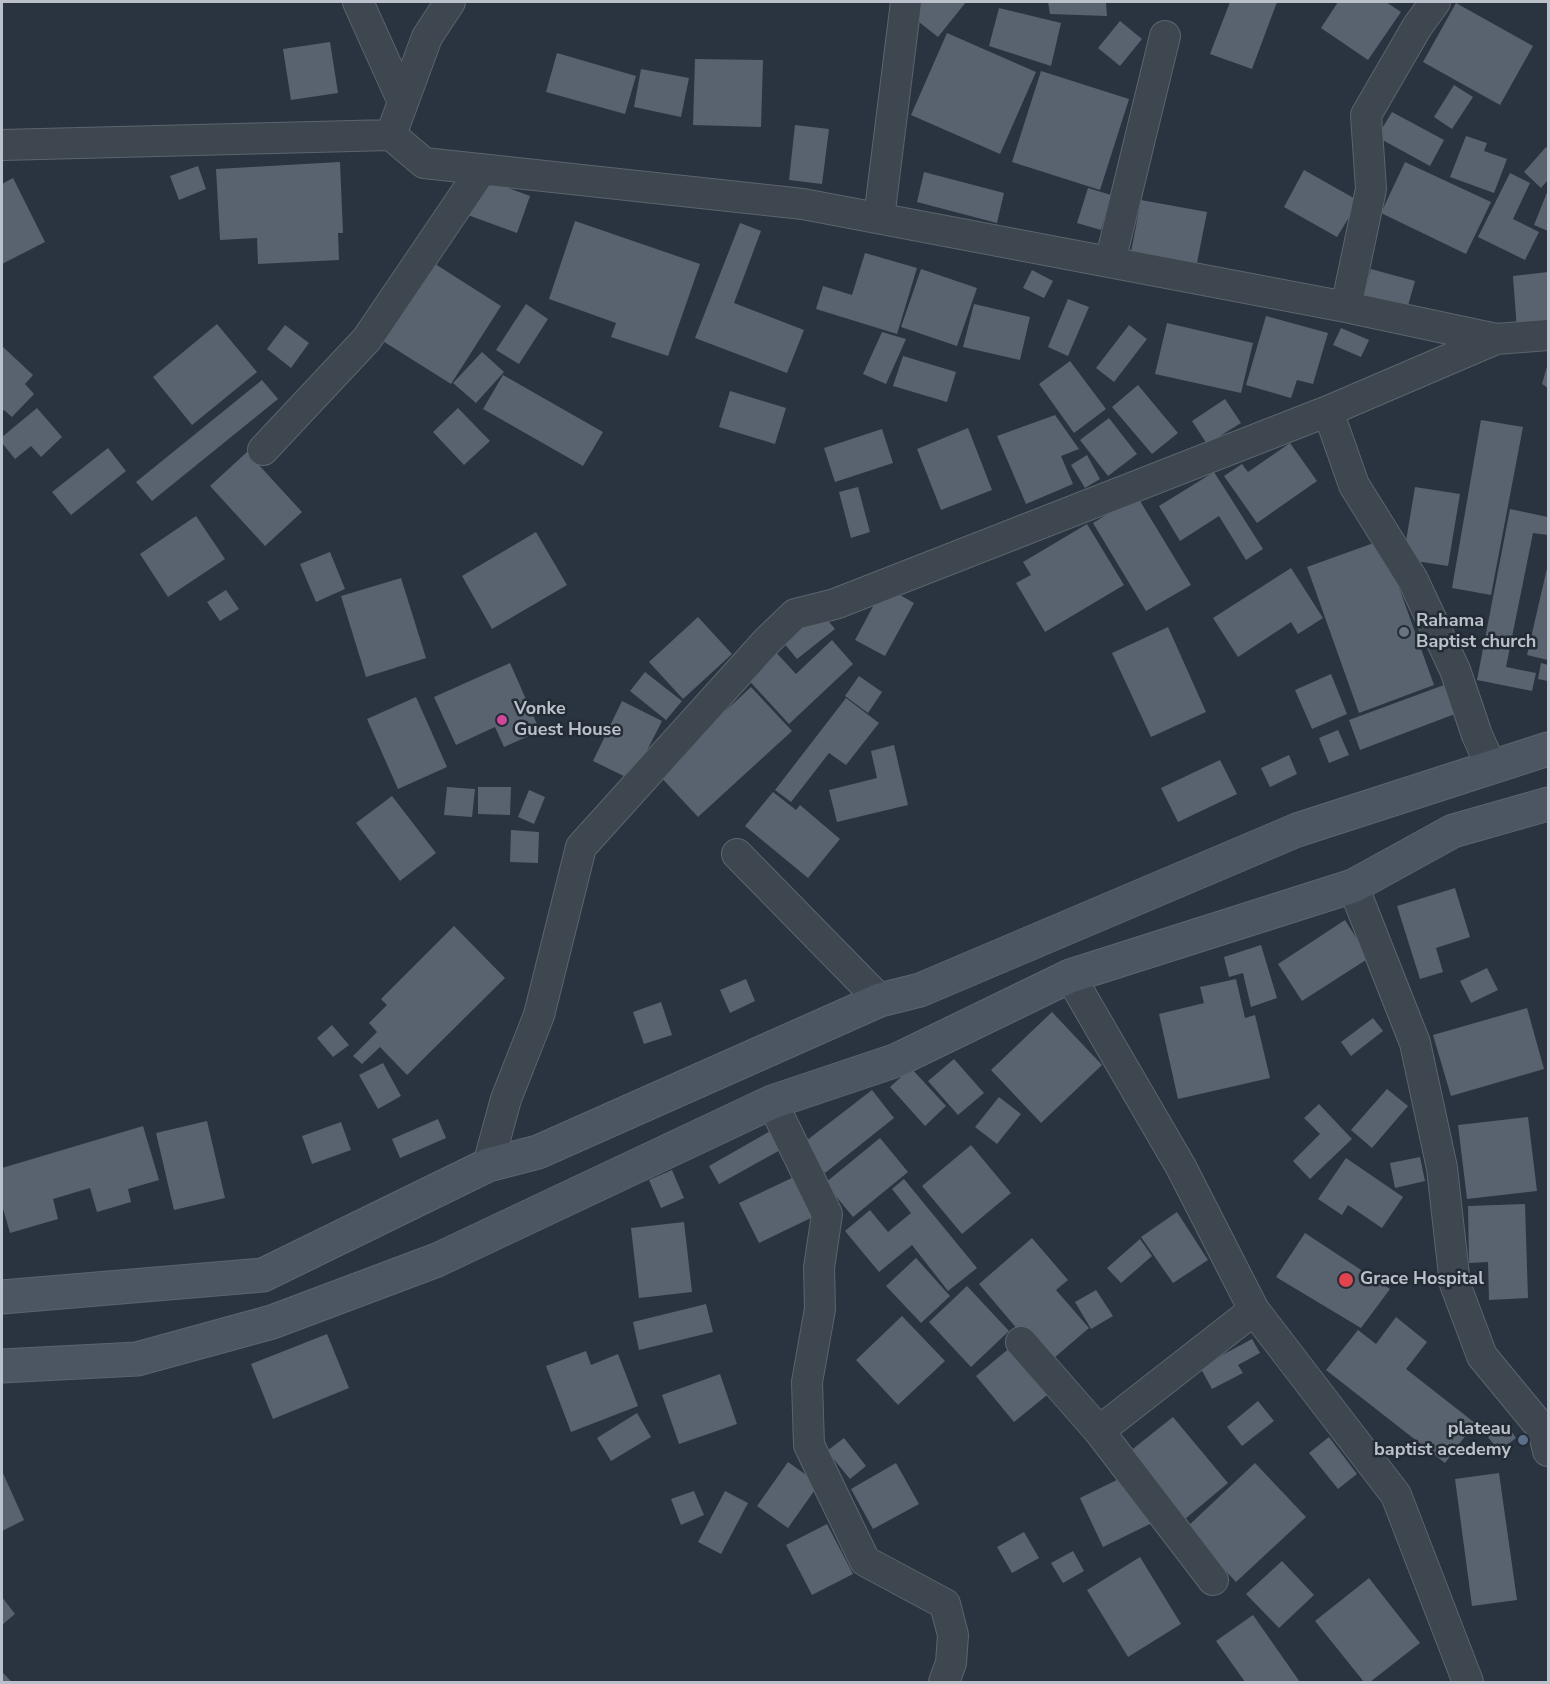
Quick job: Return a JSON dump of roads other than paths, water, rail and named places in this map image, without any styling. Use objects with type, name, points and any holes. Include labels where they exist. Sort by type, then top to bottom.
[{"type":"main road","points":[[2,1297],[264,1275],[488,1165],[537,1152],[880,1000],[920,990],[1297,830],[1548,749]]},
{"type":"main road","points":[[2,1366],[137,1359],[272,1322],[436,1260],[772,1102],[897,1060],[1070,976],[1353,886],[1453,831],[1548,804]]},
{"type":"street","points":[[358,2],[403,102]]},
{"type":"street","points":[[391,135],[427,37],[450,2]]},
{"type":"street","points":[[879,218],[906,2]]},
{"type":"street","points":[[1346,307],[1371,189],[1366,115],[1417,27],[1435,2]]},
{"type":"street","points":[[1110,262],[1165,36]]},
{"type":"street","points":[[2,145],[391,135],[424,163],[802,204],[1346,307],[1496,339],[1548,335]]},
{"type":"street","points":[[263,450],[367,339],[482,169]]},
{"type":"street","points":[[488,1165],[506,1100],[539,1016],[582,847],[767,640],[795,614],[835,604],[1328,411],[1496,339]]},
{"type":"street","points":[[1328,411],[1354,484],[1413,580],[1455,669],[1477,735],[1491,766]]},
{"type":"street","points":[[737,854],[880,1000]]},
{"type":"street","points":[[1353,886],[1415,1043],[1442,1168],[1455,1284],[1482,1356],[1543,1430],[1548,1451]]},
{"type":"street","points":[[1070,976],[1181,1167],[1254,1310],[1395,1495],[1468,1683]]},
{"type":"street","points":[[772,1102],[827,1214],[819,1268],[820,1309],[807,1382],[808,1445],[865,1561],[945,1604],[953,1635],[951,1663],[944,1683]]},
{"type":"street","points":[[1099,1431],[1254,1310]]},
{"type":"street","points":[[1021,1342],[1099,1431],[1213,1580]]},
{"type":"place","name":"Rahama Baptist church","points":[[1404,632]]},
{"type":"place","name":"Vonke Guest House","points":[[502,720]]},
{"type":"place","name":"Grace Hospital","points":[[1346,1280]]},
{"type":"place","name":"plateau baptist acedemy","points":[[1523,1440]]}]
